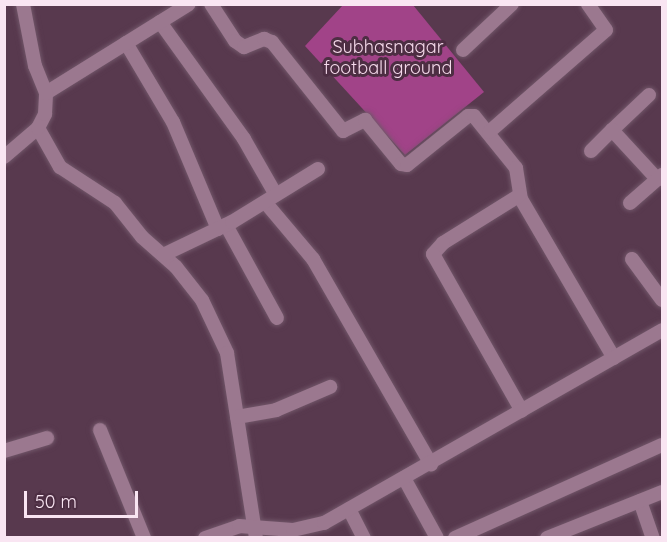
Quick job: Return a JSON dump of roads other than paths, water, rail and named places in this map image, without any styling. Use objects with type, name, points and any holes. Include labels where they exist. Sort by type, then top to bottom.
[{"type":"street","points":[[4,158],[38,129],[45,114],[46,93],[35,66],[23,4]]},
{"type":"street","points":[[46,93],[189,4]]},
{"type":"street","points":[[210,4],[235,41],[244,47],[264,39],[272,42],[343,131],[365,120],[401,164],[406,165],[468,116],[474,116],[516,168],[520,195],[614,358]]},
{"type":"street","points":[[463,50],[512,4]]},
{"type":"street","points":[[489,132],[606,30],[588,4]]},
{"type":"street","points":[[160,22],[244,139],[271,199],[313,259],[431,464]]},
{"type":"street","points":[[126,43],[173,122],[222,227],[277,318]]},
{"type":"street","points":[[591,151],[649,95]]},
{"type":"street","points":[[38,129],[60,167],[105,194],[142,237],[187,279],[221,338],[237,417],[255,532]]},
{"type":"street","points":[[612,130],[660,177],[630,203]]},
{"type":"street","points":[[163,255],[222,227],[318,169]]},
{"type":"street","points":[[520,195],[443,243],[433,254],[522,411]]},
{"type":"street","points":[[632,259],[663,300]]},
{"type":"street","points":[[205,537],[239,526],[255,532],[285,534],[315,526],[431,464],[663,330]]},
{"type":"street","points":[[237,417],[276,410],[330,387]]},
{"type":"street","points":[[100,430],[144,537]]},
{"type":"street","points":[[4,451],[47,438]]},
{"type":"street","points":[[455,537],[663,445]]},
{"type":"street","points":[[404,478],[437,537]]},
{"type":"street","points":[[547,537],[663,492]]},
{"type":"street","points":[[640,501],[653,537]]},
{"type":"street","points":[[349,508],[364,537]]},
{"type":"park label","name":"Subhasnagar football ground","points":[[388,58]]}]
